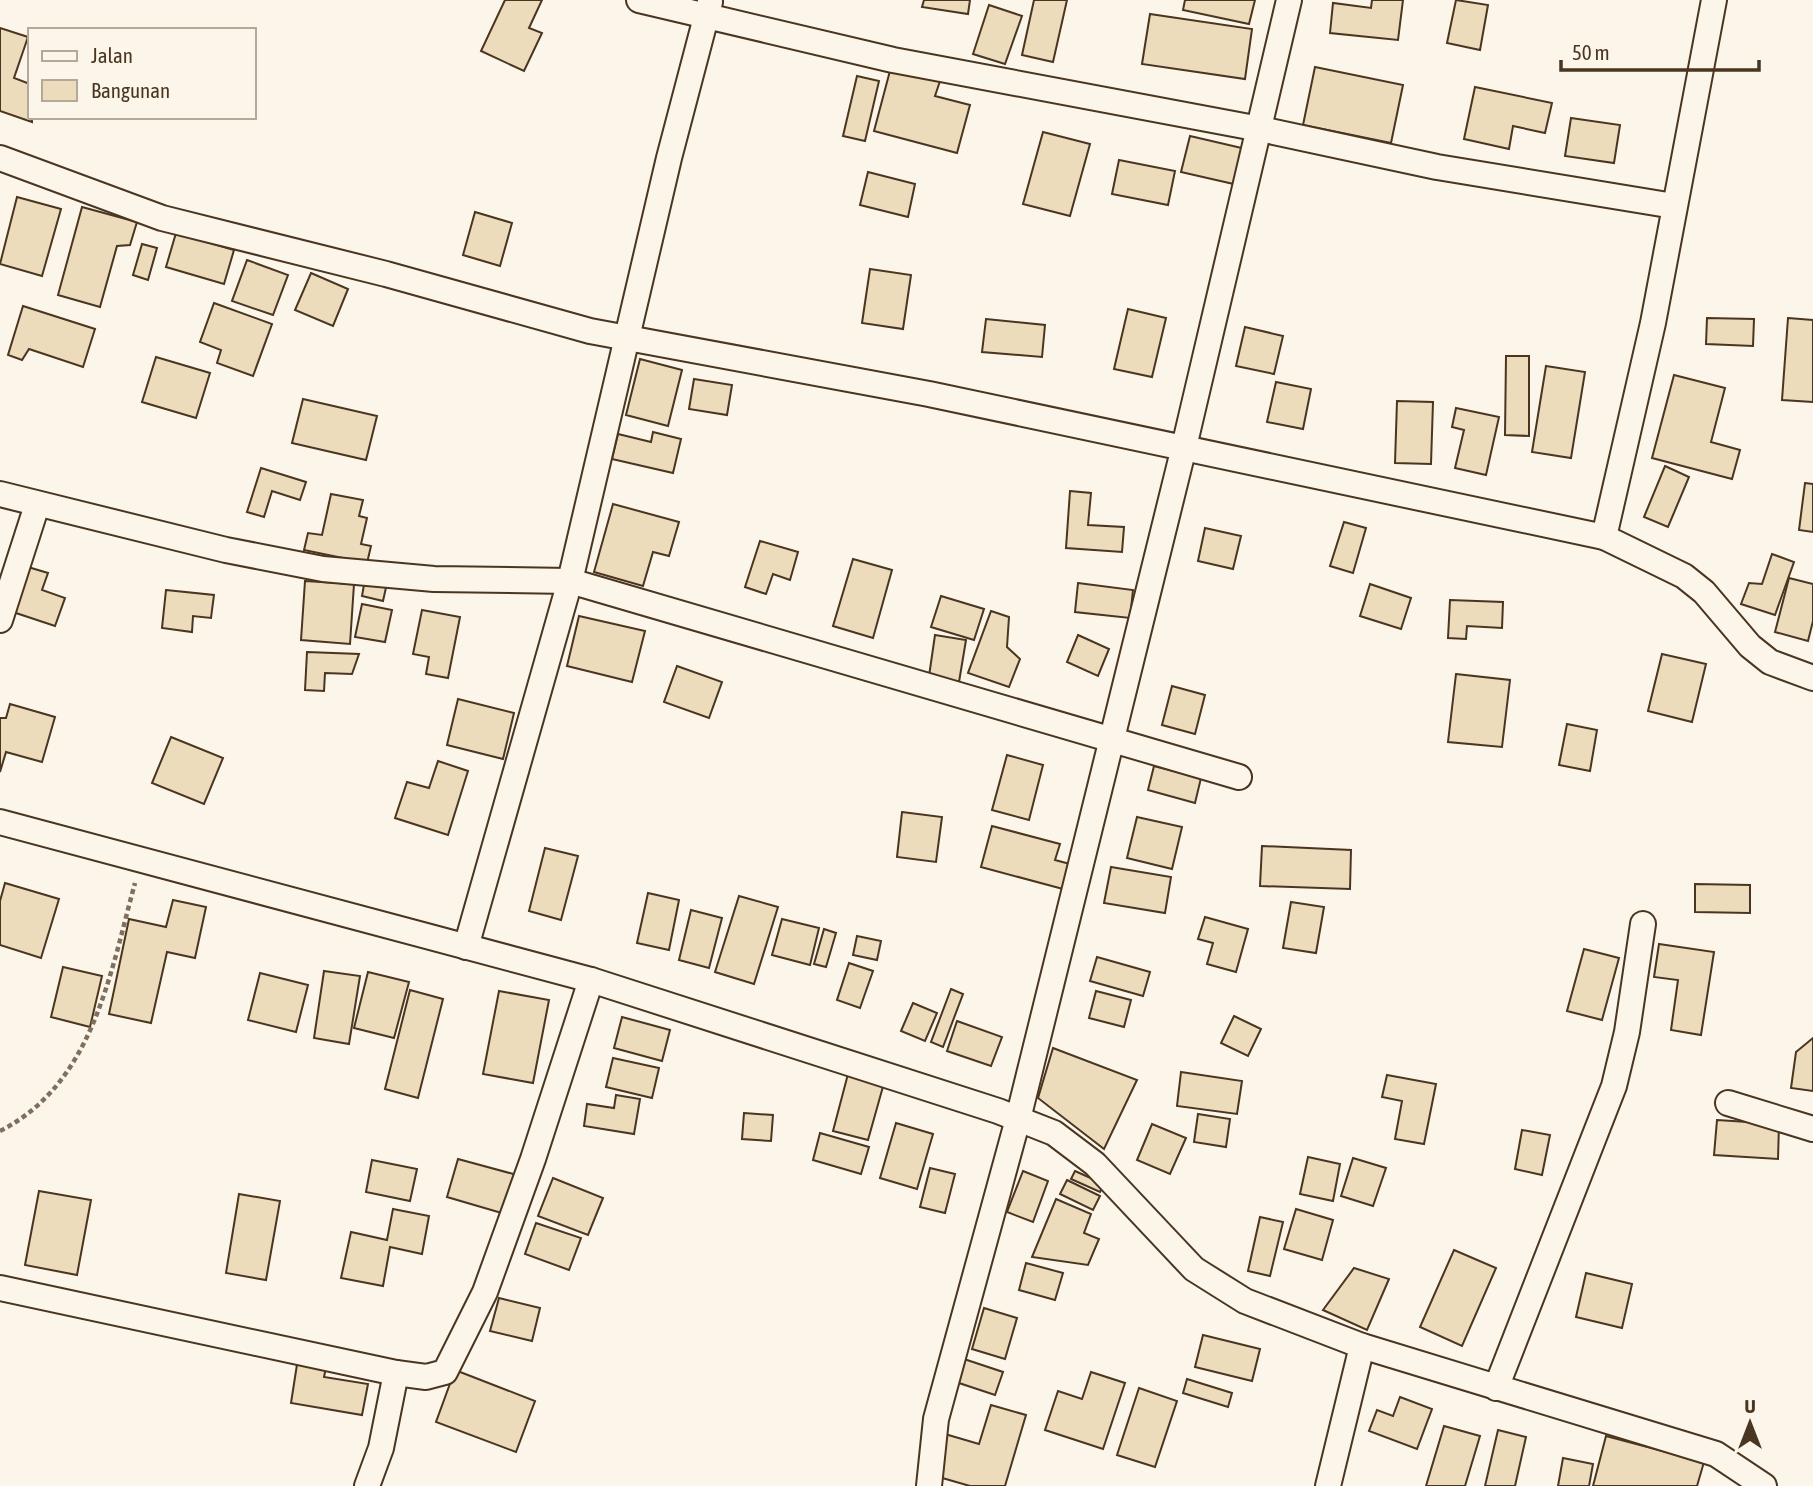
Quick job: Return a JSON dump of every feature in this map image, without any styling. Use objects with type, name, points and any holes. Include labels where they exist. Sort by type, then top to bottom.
[{"type":"street","points":[[639,0],[708,8],[893,61],[1260,130],[1437,167],[1674,206]]},
{"type":"street","points":[[929,1486],[936,1419],[1018,1119],[1184,447],[1289,0]]},
{"type":"street","points":[[1604,537],[1653,323],[1714,0]]},
{"type":"street","points":[[466,947],[570,581],[669,158],[708,8]]},
{"type":"street","points":[[0,158],[162,218],[628,339],[929,394],[1604,537],[1684,576],[1704,592],[1750,646],[1770,662],[1813,678]]},
{"type":"street","points":[[0,494],[226,550],[323,569],[434,579],[570,581],[1239,777]]},
{"type":"street","points":[[0,620],[37,505]]},
{"type":"street","points":[[0,821],[591,980],[1018,1119],[1054,1133],[1095,1164],[1194,1269],[1245,1301],[1362,1346],[1716,1454],[1764,1486]]},
{"type":"street","points":[[1496,1388],[1614,1086],[1627,1032],[1643,924]]},
{"type":"street","points":[[0,1288],[396,1373],[434,1377],[445,1372],[485,1292],[591,980]]},
{"type":"street","points":[[1728,1102],[1813,1129]]},
{"type":"street","points":[[1328,1486],[1362,1346]]},
{"type":"street","points":[[367,1486],[381,1448],[396,1373]]},
{"type":"path","points":[[0,1131],[44,1102],[63,1080],[90,1034],[101,1008],[142,860]]},
{"type":"building","points":[[505,0],[542,0],[529,28],[542,33],[524,71],[481,51]]},
{"type":"building","points":[[924,0],[970,0],[968,14],[922,7]]},
{"type":"building","points":[[1034,0],[1067,0],[1053,62],[1022,55]]},
{"type":"building","points":[[1185,0],[1255,0],[1249,24],[1183,10]]},
{"type":"building","points":[[1372,0],[1403,0],[1398,40],[1330,33],[1333,3],[1371,8]]},
{"type":"building","points":[[1456,0],[1488,5],[1480,50],[1447,43]]},
{"type":"building","points":[[989,5],[1022,16],[1005,64],[973,54]]},
{"type":"building","points":[[1150,14],[1252,29],[1245,79],[1142,64]]},
{"type":"building","points":[[0,28],[28,37],[14,78],[28,83],[28,119],[32,119],[32,122],[0,111]]},
{"type":"building","points":[[891,67],[940,81],[935,96],[970,105],[957,153],[874,131]]},
{"type":"building","points":[[1315,67],[1403,85],[1391,143],[1303,125]]},
{"type":"building","points":[[857,76],[879,81],[865,141],[843,136]]},
{"type":"building","points":[[1475,87],[1552,103],[1545,133],[1513,126],[1509,149],[1464,139]]},
{"type":"building","points":[[1571,118],[1620,125],[1614,163],[1565,156]]},
{"type":"building","points":[[1043,132],[1090,144],[1070,216],[1023,204]]},
{"type":"building","points":[[1190,136],[1246,149],[1238,185],[1181,172]]},
{"type":"building","points":[[1119,160],[1175,171],[1168,205],[1112,194]]},
{"type":"building","points":[[868,172],[915,184],[908,217],[860,205]]},
{"type":"building","points":[[17,197],[61,209],[42,276],[0,264]]},
{"type":"building","points":[[82,207],[137,222],[130,245],[117,246],[100,307],[58,295]]},
{"type":"building","points":[[475,212],[512,223],[500,266],[463,255]]},
{"type":"building","points":[[176,233],[234,250],[224,284],[166,267]]},
{"type":"building","points":[[142,244],[157,248],[148,280],[133,275]]},
{"type":"building","points":[[247,260],[288,275],[273,315],[232,301]]},
{"type":"building","points":[[870,269],[911,275],[903,329],[862,323]]},
{"type":"building","points":[[311,273],[348,289],[333,326],[295,310]]},
{"type":"building","points":[[214,303],[272,324],[253,376],[217,363],[221,350],[200,342]]},
{"type":"building","points":[[23,306],[95,329],[83,367],[29,349],[22,360],[8,355]]},
{"type":"building","points":[[1128,309],[1166,318],[1152,377],[1114,369]]},
{"type":"building","points":[[1707,318],[1754,319],[1753,346],[1706,344]]},
{"type":"building","points":[[1788,318],[1813,320],[1813,402],[1782,400]]},
{"type":"building","points":[[986,319],[1045,325],[1042,357],[982,352]]},
{"type":"building","points":[[1245,327],[1283,336],[1274,374],[1236,366]]},
{"type":"building","points":[[1506,356],[1529,356],[1529,436],[1505,435]]},
{"type":"building","points":[[156,357],[210,373],[196,418],[142,402]]},
{"type":"building","points":[[640,359],[682,370],[668,426],[626,415]]},
{"type":"building","points":[[1546,366],[1585,372],[1571,458],[1532,452]]},
{"type":"building","points":[[1674,375],[1725,388],[1711,442],[1740,450],[1732,479],[1652,458]]},
{"type":"building","points":[[694,379],[732,385],[727,415],[689,409]]},
{"type":"building","points":[[1276,382],[1311,389],[1303,429],[1267,422]]},
{"type":"building","points":[[303,399],[377,416],[366,460],[292,443]]},
{"type":"building","points":[[1397,401],[1433,402],[1431,464],[1395,463]]},
{"type":"building","points":[[1456,408],[1499,417],[1486,475],[1455,468],[1464,430],[1452,427]]},
{"type":"building","points":[[653,432],[681,439],[673,473],[612,459],[618,434],[651,442]]},
{"type":"building","points":[[1665,466],[1689,477],[1668,527],[1644,517]]},
{"type":"building","points":[[261,468],[306,482],[300,500],[272,491],[264,517],[247,512]]},
{"type":"building","points":[[1805,483],[1813,484],[1813,532],[1799,530]]},
{"type":"building","points":[[1070,491],[1091,493],[1088,525],[1124,527],[1122,552],[1066,548]]},
{"type":"building","points":[[331,494],[363,500],[359,516],[367,518],[361,544],[371,546],[367,563],[304,550],[308,533],[322,535]]},
{"type":"building","points":[[613,504],[679,522],[669,556],[653,552],[643,586],[594,572]]},
{"type":"building","points":[[1344,522],[1366,528],[1353,573],[1330,566]]},
{"type":"building","points":[[1205,528],[1241,536],[1233,569],[1198,561]]},
{"type":"building","points":[[760,541],[798,552],[790,580],[773,574],[766,594],[745,587]]},
{"type":"building","points":[[1772,554],[1794,562],[1775,615],[1741,604],[1749,583],[1762,584]]},
{"type":"building","points":[[853,559],[892,570],[873,638],[833,626]]},
{"type":"building","points":[[28,567],[48,573],[42,590],[65,598],[55,626],[13,612]]},
{"type":"building","points":[[1789,578],[1813,584],[1813,621],[1808,641],[1775,632]]},
{"type":"building","points":[[365,579],[387,583],[383,601],[362,596]]},
{"type":"building","points":[[305,581],[354,584],[350,644],[301,640]]},
{"type":"building","points":[[1078,583],[1133,590],[1130,618],[1075,612]]},
{"type":"building","points":[[1370,584],[1411,598],[1401,629],[1360,616]]},
{"type":"building","points":[[166,590],[214,595],[211,618],[193,616],[192,632],[162,628]]},
{"type":"building","points":[[941,596],[984,609],[974,640],[931,627]]},
{"type":"building","points":[[1450,600],[1503,602],[1502,628],[1467,626],[1466,639],[1448,638]]},
{"type":"building","points":[[362,604],[392,610],[385,642],[355,637]]},
{"type":"building","points":[[422,610],[460,617],[448,678],[426,674],[429,657],[413,654]]},
{"type":"building","points":[[991,611],[1009,617],[1007,647],[1020,659],[1009,687],[968,673]]},
{"type":"building","points":[[579,616],[645,631],[632,682],[567,666]]},
{"type":"building","points":[[935,635],[966,640],[958,688],[928,683]]},
{"type":"building","points":[[1078,635],[1109,649],[1098,676],[1067,662]]},
{"type":"building","points":[[307,652],[359,654],[352,674],[325,673],[324,691],[305,690]]},
{"type":"building","points":[[1662,654],[1706,664],[1692,722],[1648,711]]},
{"type":"building","points":[[677,666],[722,682],[709,718],[664,702]]},
{"type":"building","points":[[1456,674],[1510,680],[1502,747],[1448,742]]},
{"type":"building","points":[[1172,686],[1205,695],[1195,734],[1162,725]]},
{"type":"building","points":[[458,699],[514,713],[503,759],[447,745]]},
{"type":"building","points":[[10,704],[55,717],[42,762],[6,752],[0,772],[0,718],[6,718]]},
{"type":"building","points":[[1567,724],[1597,730],[1590,771],[1559,765]]},
{"type":"building","points":[[171,737],[223,758],[204,804],[152,783]]},
{"type":"building","points":[[1007,755],[1043,765],[1029,820],[992,810]]},
{"type":"building","points":[[438,761],[468,771],[448,835],[395,818],[407,782],[429,788]]},
{"type":"building","points":[[1154,766],[1201,778],[1195,803],[1148,790]]},
{"type":"building","points":[[902,812],[942,817],[936,862],[897,857]]},
{"type":"building","points":[[1137,817],[1182,827],[1172,869],[1127,858]]},
{"type":"building","points":[[992,826],[1060,844],[1055,860],[1070,864],[1063,889],[981,867]]},
{"type":"building","points":[[1262,846],[1351,850],[1350,889],[1260,886]]},
{"type":"building","points":[[545,848],[578,856],[561,920],[529,911]]},
{"type":"building","points":[[1111,867],[1171,877],[1165,913],[1104,903]]},
{"type":"building","points":[[5,883],[59,899],[41,958],[0,945],[0,901]]},
{"type":"building","points":[[1695,884],[1750,885],[1750,913],[1695,912]]},
{"type":"building","points":[[648,893],[679,900],[669,950],[637,943]]},
{"type":"building","points":[[739,896],[778,907],[754,984],[715,972]]},
{"type":"building","points":[[173,900],[206,907],[195,958],[167,952],[151,1023],[109,1014],[129,919],[166,927]]},
{"type":"building","points":[[1291,902],[1324,907],[1316,953],[1283,948]]},
{"type":"building","points":[[691,910],[722,918],[709,968],[679,960]]},
{"type":"building","points":[[1205,917],[1248,929],[1236,972],[1207,964],[1213,943],[1198,939]]},
{"type":"building","points":[[782,919],[819,928],[810,965],[772,955]]},
{"type":"building","points":[[824,929],[836,933],[826,967],[814,964]]},
{"type":"building","points":[[857,936],[881,941],[877,960],[853,955]]},
{"type":"building","points":[[1659,944],[1714,952],[1701,1035],[1671,1030],[1678,980],[1654,977]]},
{"type":"building","points":[[1584,949],[1619,958],[1602,1020],[1567,1011]]},
{"type":"building","points":[[1097,957],[1150,972],[1143,996],[1090,981]]},
{"type":"building","points":[[849,963],[873,971],[860,1008],[837,1000]]},
{"type":"building","points":[[63,967],[102,976],[90,1027],[51,1017]]},
{"type":"building","points":[[324,971],[360,976],[349,1044],[314,1038]]},
{"type":"building","points":[[368,972],[409,982],[394,1038],[354,1028]]},
{"type":"building","points":[[260,973],[308,985],[296,1032],[248,1020]]},
{"type":"building","points":[[951,989],[963,994],[943,1047],[931,1042]]},
{"type":"building","points":[[410,990],[443,999],[418,1098],[385,1089]]},
{"type":"building","points":[[499,991],[549,1000],[533,1083],[483,1074]]},
{"type":"building","points":[[1096,991],[1131,1000],[1124,1027],[1089,1018]]},
{"type":"building","points":[[913,1003],[937,1013],[925,1041],[901,1031]]},
{"type":"building","points":[[1234,1016],[1261,1029],[1248,1056],[1221,1043]]},
{"type":"building","points":[[622,1017],[670,1030],[662,1061],[614,1048]]},
{"type":"building","points":[[957,1021],[1002,1037],[991,1066],[947,1051]]},
{"type":"building","points":[[1813,1038],[1813,1091],[1791,1088],[1796,1052]]},
{"type":"building","points":[[1053,1048],[1137,1080],[1104,1149],[1038,1098]]},
{"type":"building","points":[[613,1058],[659,1068],[652,1098],[606,1087]]},
{"type":"building","points":[[1181,1072],[1242,1081],[1237,1114],[1177,1106]]},
{"type":"building","points":[[848,1074],[884,1083],[868,1140],[833,1131]]},
{"type":"building","points":[[1387,1075],[1436,1084],[1424,1144],[1395,1139],[1402,1101],[1382,1097]]},
{"type":"building","points":[[616,1095],[640,1099],[634,1134],[584,1126],[587,1104],[614,1108]]},
{"type":"building","points":[[744,1113],[773,1115],[771,1141],[742,1139]]},
{"type":"building","points":[[1198,1114],[1230,1119],[1226,1147],[1194,1142]]},
{"type":"building","points":[[1717,1120],[1779,1124],[1778,1159],[1714,1155]]},
{"type":"building","points":[[896,1123],[933,1134],[917,1189],[880,1178]]},
{"type":"building","points":[[1152,1124],[1186,1138],[1170,1174],[1137,1160]]},
{"type":"building","points":[[1522,1130],[1550,1135],[1542,1175],[1515,1169]]},
{"type":"building","points":[[820,1133],[869,1147],[861,1174],[813,1160]]},
{"type":"building","points":[[1308,1157],[1340,1164],[1333,1201],[1300,1194]]},
{"type":"building","points":[[1353,1158],[1386,1168],[1373,1206],[1341,1196]]},
{"type":"building","points":[[458,1159],[517,1175],[505,1214],[447,1197]]},
{"type":"building","points":[[372,1160],[417,1169],[410,1201],[366,1192]]},
{"type":"building","points":[[930,1168],[955,1174],[945,1213],[920,1207]]},
{"type":"building","points":[[1023,1171],[1048,1181],[1033,1222],[1007,1212]]},
{"type":"building","points":[[1075,1171],[1104,1184],[1100,1192],[1071,1179]]},
{"type":"building","points":[[553,1178],[603,1198],[588,1235],[538,1216]]},
{"type":"building","points":[[1067,1180],[1100,1196],[1093,1210],[1060,1194]]},
{"type":"building","points":[[39,1191],[91,1200],[77,1275],[25,1265]]},
{"type":"building","points":[[239,1194],[280,1201],[266,1280],[226,1273]]},
{"type":"building","points":[[1056,1199],[1091,1214],[1084,1233],[1099,1239],[1088,1265],[1032,1257]]},
{"type":"building","points":[[393,1209],[429,1216],[422,1254],[390,1247],[383,1286],[341,1278],[351,1232],[387,1240]]},
{"type":"building","points":[[1296,1209],[1333,1220],[1322,1260],[1284,1249]]},
{"type":"building","points":[[1260,1217],[1283,1222],[1270,1276],[1248,1271]]},
{"type":"building","points":[[536,1223],[581,1238],[569,1270],[525,1254]]},
{"type":"building","points":[[1454,1250],[1496,1268],[1462,1346],[1420,1327]]},
{"type":"building","points":[[1026,1263],[1063,1273],[1055,1300],[1019,1290]]},
{"type":"building","points":[[1354,1268],[1389,1279],[1367,1330],[1323,1310]]},
{"type":"building","points":[[1586,1273],[1632,1284],[1622,1328],[1576,1317]]},
{"type":"building","points":[[499,1298],[540,1308],[532,1341],[490,1331]]},
{"type":"building","points":[[984,1308],[1017,1318],[1005,1359],[972,1349]]},
{"type":"building","points":[[1203,1335],[1260,1349],[1252,1381],[1195,1367]]},
{"type":"building","points":[[298,1358],[327,1363],[324,1377],[368,1384],[362,1415],[291,1403]]},
{"type":"building","points":[[961,1358],[1003,1372],[995,1395],[953,1381]]},
{"type":"building","points":[[455,1370],[535,1401],[516,1452],[436,1422]]},
{"type":"building","points":[[1091,1372],[1125,1383],[1103,1449],[1045,1430],[1058,1391],[1082,1399]]},
{"type":"building","points":[[1187,1379],[1232,1393],[1228,1407],[1183,1393]]},
{"type":"building","points":[[1139,1388],[1177,1401],[1155,1467],[1117,1455]]},
{"type":"building","points":[[1400,1397],[1432,1409],[1417,1449],[1369,1431],[1377,1410],[1393,1416]]},
{"type":"building","points":[[991,1405],[1026,1415],[1005,1486],[970,1486],[932,1475],[945,1434],[979,1444]]},
{"type":"building","points":[[1444,1426],[1480,1436],[1465,1486],[1426,1486]]},
{"type":"building","points":[[1498,1430],[1526,1437],[1515,1486],[1485,1486]]},
{"type":"building","points":[[1606,1436],[1704,1462],[1697,1486],[1593,1486]]},
{"type":"building","points":[[1563,1458],[1593,1464],[1589,1486],[1558,1486]]}]
